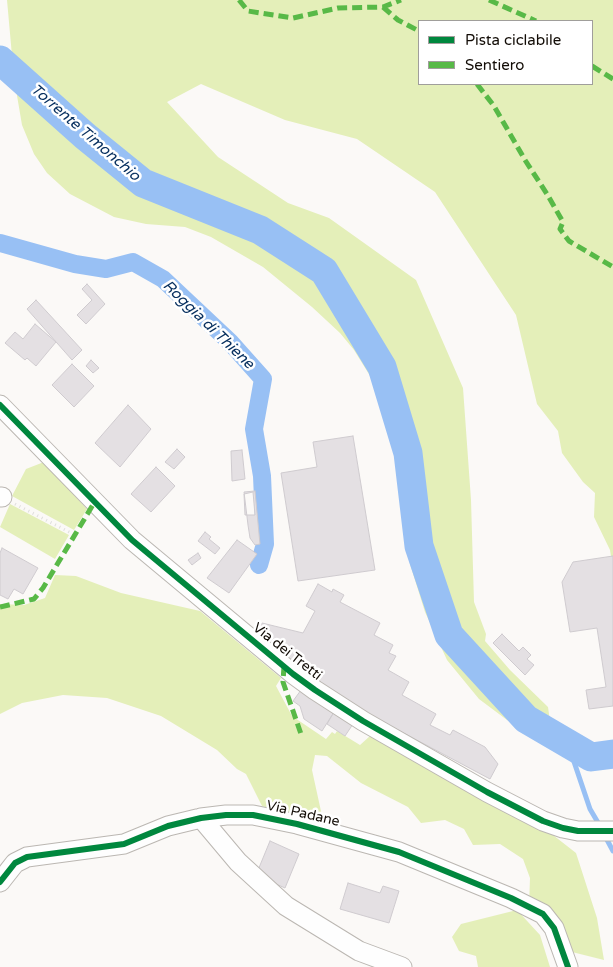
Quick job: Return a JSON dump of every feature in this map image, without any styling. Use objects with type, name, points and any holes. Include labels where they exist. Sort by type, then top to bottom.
[{"type":"street","name":"Via dei Tretti","points":[[0,405],[132,540],[292,674],[364,721],[487,792],[543,821],[578,831],[613,831]]},
{"type":"street","name":"Via Padane","points":[[0,882],[16,863],[27,856],[124,844],[168,826],[201,818],[226,815],[253,815],[297,824],[408,855],[511,898],[543,914],[554,928],[568,967]]},
{"type":"street","points":[[201,818],[238,862],[286,906],[359,951],[402,967]]},
{"type":"path","points":[[1,497],[75,535]]},
{"type":"green space","points":[[7,0],[613,0],[613,569],[610,550],[594,517],[595,493],[583,482],[562,453],[558,431],[537,404],[516,315],[435,192],[357,139],[285,120],[201,84],[167,102],[218,157],[288,203],[329,218],[416,280],[463,388],[471,500],[474,602],[486,634],[485,641],[510,670],[548,707],[550,721],[546,734],[536,734],[507,720],[479,699],[447,660],[425,612],[410,564],[389,419],[380,392],[354,350],[340,333],[312,307],[263,267],[211,237],[185,227],[146,224],[114,217],[70,194],[47,173],[34,154],[22,125],[14,78]]},
{"type":"green space","points":[[44,462],[87,509],[74,530],[12,496],[26,469]]},
{"type":"green space","points":[[10,504],[69,535],[55,559],[0,527]]},
{"type":"green space","points":[[55,575],[76,576],[121,593],[200,611],[281,678],[276,686],[292,716],[326,739],[332,732],[335,734],[337,731],[360,745],[370,736],[499,808],[553,835],[576,853],[597,918],[604,960],[556,948],[529,906],[530,878],[523,859],[500,844],[473,845],[464,829],[445,820],[421,823],[408,807],[361,783],[327,756],[315,755],[312,770],[324,825],[262,806],[246,774],[237,769],[217,750],[161,716],[107,698],[63,695],[22,703],[0,714],[0,604],[24,605],[45,598]]},
{"type":"green space","points":[[517,910],[540,935],[550,967],[478,967],[476,956],[459,951],[452,937],[461,924]]},
{"type":"building","points":[[87,284],[105,304],[86,324],[77,315],[92,300],[82,289]]},
{"type":"building","points":[[36,300],[82,350],[72,360],[27,309]]},
{"type":"building","points":[[35,324],[56,342],[36,366],[27,358],[25,360],[5,343],[15,332],[23,339]]},
{"type":"building","points":[[91,360],[99,368],[93,373],[86,366]]},
{"type":"building","points":[[72,364],[94,386],[74,407],[52,385]]},
{"type":"building","points":[[128,405],[151,429],[120,467],[95,443]]},
{"type":"building","points":[[353,436],[375,570],[298,581],[281,473],[317,467],[313,442]]},
{"type":"building","points":[[177,449],[185,457],[174,469],[165,462]]},
{"type":"building","points":[[242,450],[245,479],[232,481],[231,451]]},
{"type":"building","points":[[156,467],[175,486],[151,512],[131,494]]},
{"type":"building","points":[[255,491],[260,544],[255,545],[250,538],[244,492]]},
{"type":"building","points":[[253,492],[255,515],[245,515],[244,494]]},
{"type":"building","points":[[205,532],[211,537],[209,539],[220,548],[215,554],[198,541]]},
{"type":"building","points":[[237,540],[257,554],[229,593],[207,578]]},
{"type":"building","points":[[2,548],[38,568],[23,594],[14,589],[8,599],[0,595],[0,553]]},
{"type":"building","points":[[198,553],[201,558],[192,565],[188,560]]},
{"type":"building","points":[[613,556],[613,706],[589,709],[586,690],[606,687],[597,628],[570,632],[562,582],[573,562]]},
{"type":"building","points":[[318,584],[332,592],[333,589],[344,595],[340,602],[380,623],[374,635],[393,645],[389,653],[396,656],[388,670],[409,682],[402,695],[436,714],[430,725],[450,735],[453,730],[485,747],[498,764],[490,779],[349,704],[290,662],[258,631],[262,623],[303,633],[315,611],[306,606]]},
{"type":"building","points":[[502,634],[519,651],[523,647],[531,655],[527,659],[534,665],[525,675],[493,643]]},
{"type":"building","points":[[301,690],[334,712],[322,731],[304,719],[300,706],[293,701]]},
{"type":"building","points":[[334,712],[353,724],[345,736],[327,724]]},
{"type":"building","points":[[270,841],[299,854],[285,888],[256,875]]},
{"type":"building","points":[[348,883],[380,893],[383,886],[399,891],[389,923],[340,909]]},
{"type":"waterway","name":"Torrente Timonchio","points":[[0,60],[85,136],[143,183],[260,230],[324,271],[382,367],[408,453],[419,546],[449,635],[526,719],[591,757],[613,754]]},
{"type":"waterway","name":"Roggia di Thiene","points":[[0,243],[75,264],[106,269],[133,262],[163,279],[230,342],[263,379],[254,429],[262,476],[265,544],[259,565]]},
{"type":"waterway","points":[[568,744],[590,809],[600,826]]},
{"type":"waterway","points":[[605,836],[613,851]]},
{"type":"marked path","points":[[239,0],[248,11],[293,18],[338,8],[383,7],[401,0]]},
{"type":"marked path","points":[[489,0],[534,20]]},
{"type":"marked path","points":[[383,7],[398,20],[418,30]]},
{"type":"marked path","points":[[593,67],[613,79]]},
{"type":"marked path","points":[[478,85],[494,106],[563,222],[560,229],[569,241],[613,267]]},
{"type":"marked path","points":[[0,607],[34,599],[43,588],[94,503]]},
{"type":"marked path","points":[[284,666],[283,682],[301,734]]},
{"type":"cycle path","points":[[0,405],[132,540],[293,674],[315,690],[363,721],[487,792],[543,821],[578,831],[613,831]]},
{"type":"cycle path","points":[[0,882],[15,863],[27,857],[124,844],[168,826],[201,818],[226,815],[253,815],[297,824],[399,852],[511,898],[543,914],[554,928],[568,967]]}]
